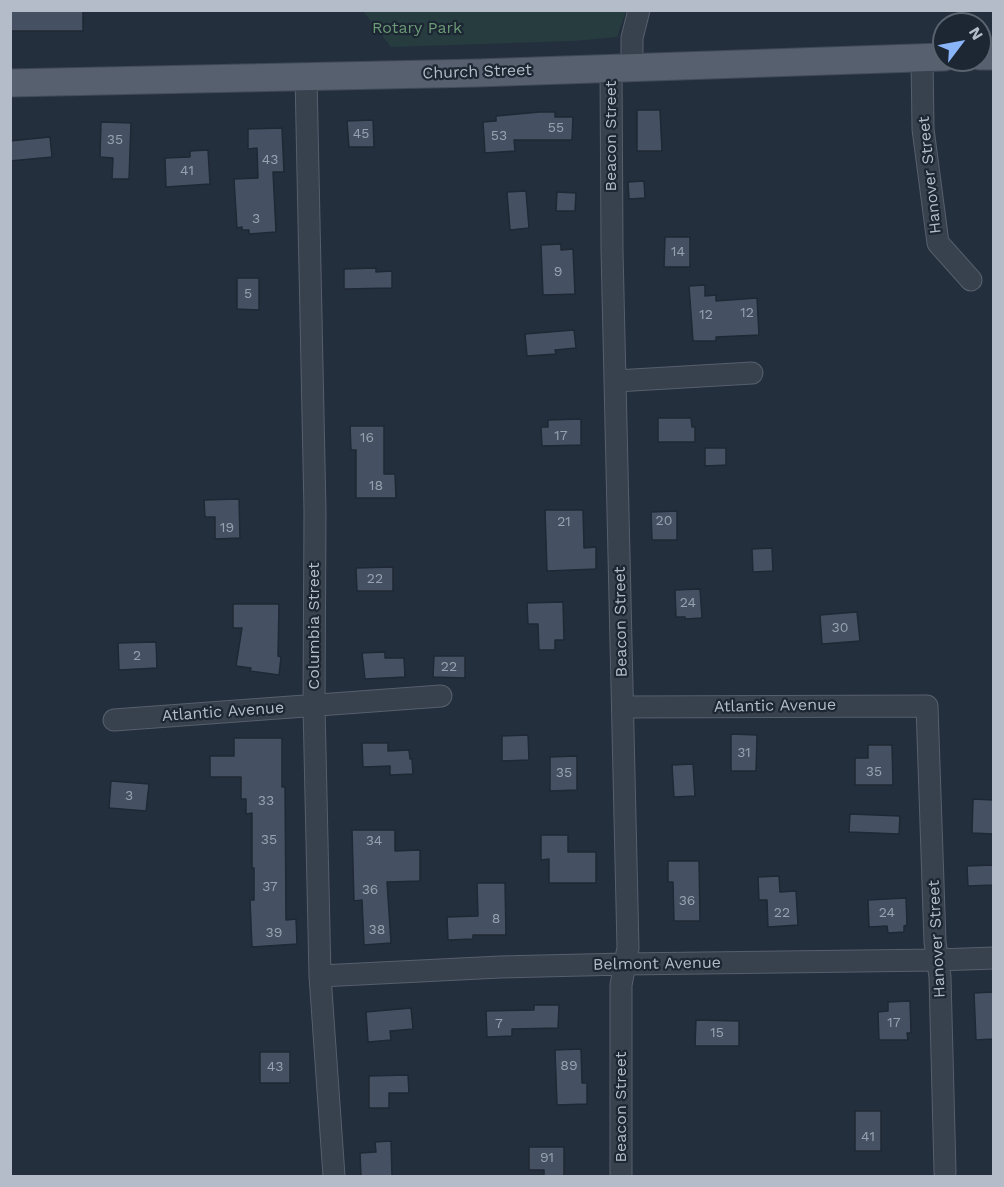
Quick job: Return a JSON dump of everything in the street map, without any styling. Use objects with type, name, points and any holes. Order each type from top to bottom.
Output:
[{"type":"main road","name":"Church Street","points":[[10,83],[477,73],[932,57]]},
{"type":"street","name":"Beacon Street","points":[[621,1176],[621,985],[628,948],[612,250],[621,67],[639,10]]},
{"type":"street","name":"Hanover Street","points":[[932,64],[923,129],[938,243],[971,280]]},
{"type":"street","name":"Columbia Street","points":[[306,76],[315,511],[314,706],[320,976],[334,1176]]},
{"type":"street","points":[[616,381],[752,373]]},
{"type":"street","name":"Atlantic Avenue","points":[[114,720],[441,696]]},
{"type":"street","name":"Hanover Street","points":[[927,706],[937,960],[940,977],[945,1172]]},
{"type":"street","name":"Atlantic Avenue","points":[[623,707],[927,706]]},
{"type":"street","name":"Belmont Avenue","points":[[320,976],[500,967],[993,958]]},
{"type":"green space","name":"Rotary Park","points":[[363,11],[626,11],[617,37],[573,41],[391,47]]},
{"type":"building","points":[[10,10],[83,10],[83,31],[10,31]]},
{"type":"building","points":[[637,110],[660,110],[662,151],[637,151]]},
{"type":"building","points":[[555,112],[555,117],[573,117],[572,140],[514,140],[515,151],[485,153],[483,122],[496,121],[496,116]]},
{"type":"building","points":[[373,120],[374,147],[349,147],[347,121]]},
{"type":"building","points":[[101,122],[131,123],[129,179],[112,179],[113,158],[100,157]]},
{"type":"building","points":[[282,128],[284,172],[273,172],[276,232],[249,234],[249,230],[242,230],[242,227],[237,228],[234,179],[258,178],[257,148],[248,149],[248,129]]},
{"type":"building","points":[[50,137],[52,157],[10,161],[10,141]]},
{"type":"building","points":[[208,150],[210,184],[166,187],[165,158],[190,157],[190,151]]},
{"type":"building","points":[[644,181],[645,198],[629,199],[628,182]]},
{"type":"building","points":[[526,191],[529,228],[510,230],[507,192]]},
{"type":"building","points":[[557,192],[576,193],[575,211],[556,211]]},
{"type":"building","points":[[665,237],[690,237],[690,267],[664,267]]},
{"type":"building","points":[[561,244],[561,250],[573,249],[575,294],[543,295],[541,245]]},
{"type":"building","points":[[376,268],[376,272],[392,271],[392,288],[344,289],[344,269]]},
{"type":"building","points":[[237,278],[259,278],[259,310],[237,309]]},
{"type":"building","points":[[705,285],[705,296],[716,295],[716,301],[757,298],[759,335],[716,337],[716,341],[693,341],[689,286]]},
{"type":"building","points":[[574,330],[576,348],[555,350],[556,354],[527,356],[525,334]]},
{"type":"building","points":[[658,418],[691,418],[692,427],[695,427],[695,442],[658,442]]},
{"type":"building","points":[[581,419],[581,445],[542,446],[541,427],[548,427],[548,420]]},
{"type":"building","points":[[350,426],[384,426],[384,474],[395,474],[396,498],[356,498],[356,450],[351,450]]},
{"type":"building","points":[[705,448],[726,448],[726,465],[705,466]]},
{"type":"building","points":[[239,499],[240,538],[215,539],[215,517],[205,517],[204,500]]},
{"type":"building","points":[[545,510],[583,510],[584,548],[596,547],[596,569],[547,571]]},
{"type":"building","points":[[677,511],[677,540],[652,540],[651,512]]},
{"type":"building","points":[[772,548],[773,571],[753,572],[752,549]]},
{"type":"building","points":[[393,567],[393,591],[357,591],[356,568]]},
{"type":"building","points":[[700,589],[702,618],[676,617],[675,590]]},
{"type":"building","points":[[563,602],[564,640],[555,640],[555,650],[539,650],[538,624],[528,624],[527,603]]},
{"type":"building","points":[[233,604],[279,604],[278,656],[281,657],[279,675],[250,671],[251,668],[236,666],[242,628],[233,628]]},
{"type":"building","points":[[857,612],[860,641],[822,644],[820,615]]},
{"type":"building","points":[[156,642],[157,668],[119,670],[118,643]]},
{"type":"building","points":[[385,652],[385,658],[404,658],[405,677],[365,679],[362,653]]},
{"type":"building","points":[[434,656],[465,656],[465,678],[433,677]]},
{"type":"building","points":[[731,734],[757,735],[756,771],[731,771]]},
{"type":"building","points":[[528,735],[529,760],[502,761],[502,736]]},
{"type":"building","points":[[234,738],[282,738],[282,787],[285,787],[286,920],[296,919],[297,944],[252,947],[250,900],[254,900],[254,868],[252,868],[252,813],[246,814],[246,799],[241,799],[241,777],[210,777],[210,756],[234,756]]},
{"type":"building","points":[[362,743],[388,743],[388,751],[409,750],[413,774],[390,775],[390,766],[363,767]]},
{"type":"building","points":[[868,745],[892,745],[893,785],[855,785],[855,758],[868,758]]},
{"type":"building","points":[[577,756],[577,790],[550,791],[550,757]]},
{"type":"building","points":[[693,764],[695,796],[674,797],[672,765]]},
{"type":"building","points":[[111,781],[149,784],[146,811],[109,808]]},
{"type":"building","points":[[973,799],[993,800],[993,834],[972,833]]},
{"type":"building","points":[[850,814],[900,816],[899,834],[849,832]]},
{"type":"building","points":[[352,830],[395,830],[395,851],[420,850],[420,881],[387,882],[391,943],[364,945],[362,900],[354,901]]},
{"type":"building","points":[[541,835],[568,835],[568,852],[596,852],[596,883],[549,883],[549,859],[541,860]]},
{"type":"building","points":[[668,861],[699,861],[700,921],[674,921],[673,882],[668,882]]},
{"type":"building","points":[[993,865],[993,885],[968,886],[967,866]]},
{"type":"building","points":[[779,876],[780,892],[796,891],[798,925],[768,927],[767,900],[759,900],[758,877]]},
{"type":"building","points":[[477,883],[505,883],[506,935],[473,935],[473,939],[448,940],[447,917],[478,916]]},
{"type":"building","points":[[906,898],[907,925],[904,926],[904,932],[888,933],[887,926],[869,927],[868,900]]},
{"type":"building","points":[[993,992],[993,1039],[976,1040],[974,993]]},
{"type":"building","points":[[910,1001],[911,1033],[907,1033],[908,1040],[879,1040],[878,1012],[888,1011],[888,1002]]},
{"type":"building","points":[[534,1005],[559,1005],[558,1028],[512,1029],[512,1036],[487,1037],[486,1011],[534,1010]]},
{"type":"building","points":[[411,1008],[413,1029],[390,1031],[391,1040],[368,1042],[366,1012]]},
{"type":"building","points":[[696,1020],[739,1021],[739,1046],[695,1046]]},
{"type":"building","points":[[581,1049],[582,1083],[587,1083],[587,1104],[557,1105],[555,1050]]},
{"type":"building","points":[[260,1052],[290,1052],[290,1083],[260,1083]]},
{"type":"building","points":[[408,1075],[409,1093],[389,1093],[389,1108],[369,1108],[369,1076]]},
{"type":"building","points":[[855,1111],[881,1111],[881,1151],[855,1151]]},
{"type":"building","points":[[391,1141],[392,1176],[361,1176],[360,1153],[376,1152],[375,1142]]},
{"type":"building","points":[[529,1147],[564,1147],[564,1176],[544,1176],[544,1170],[529,1170]]}]
